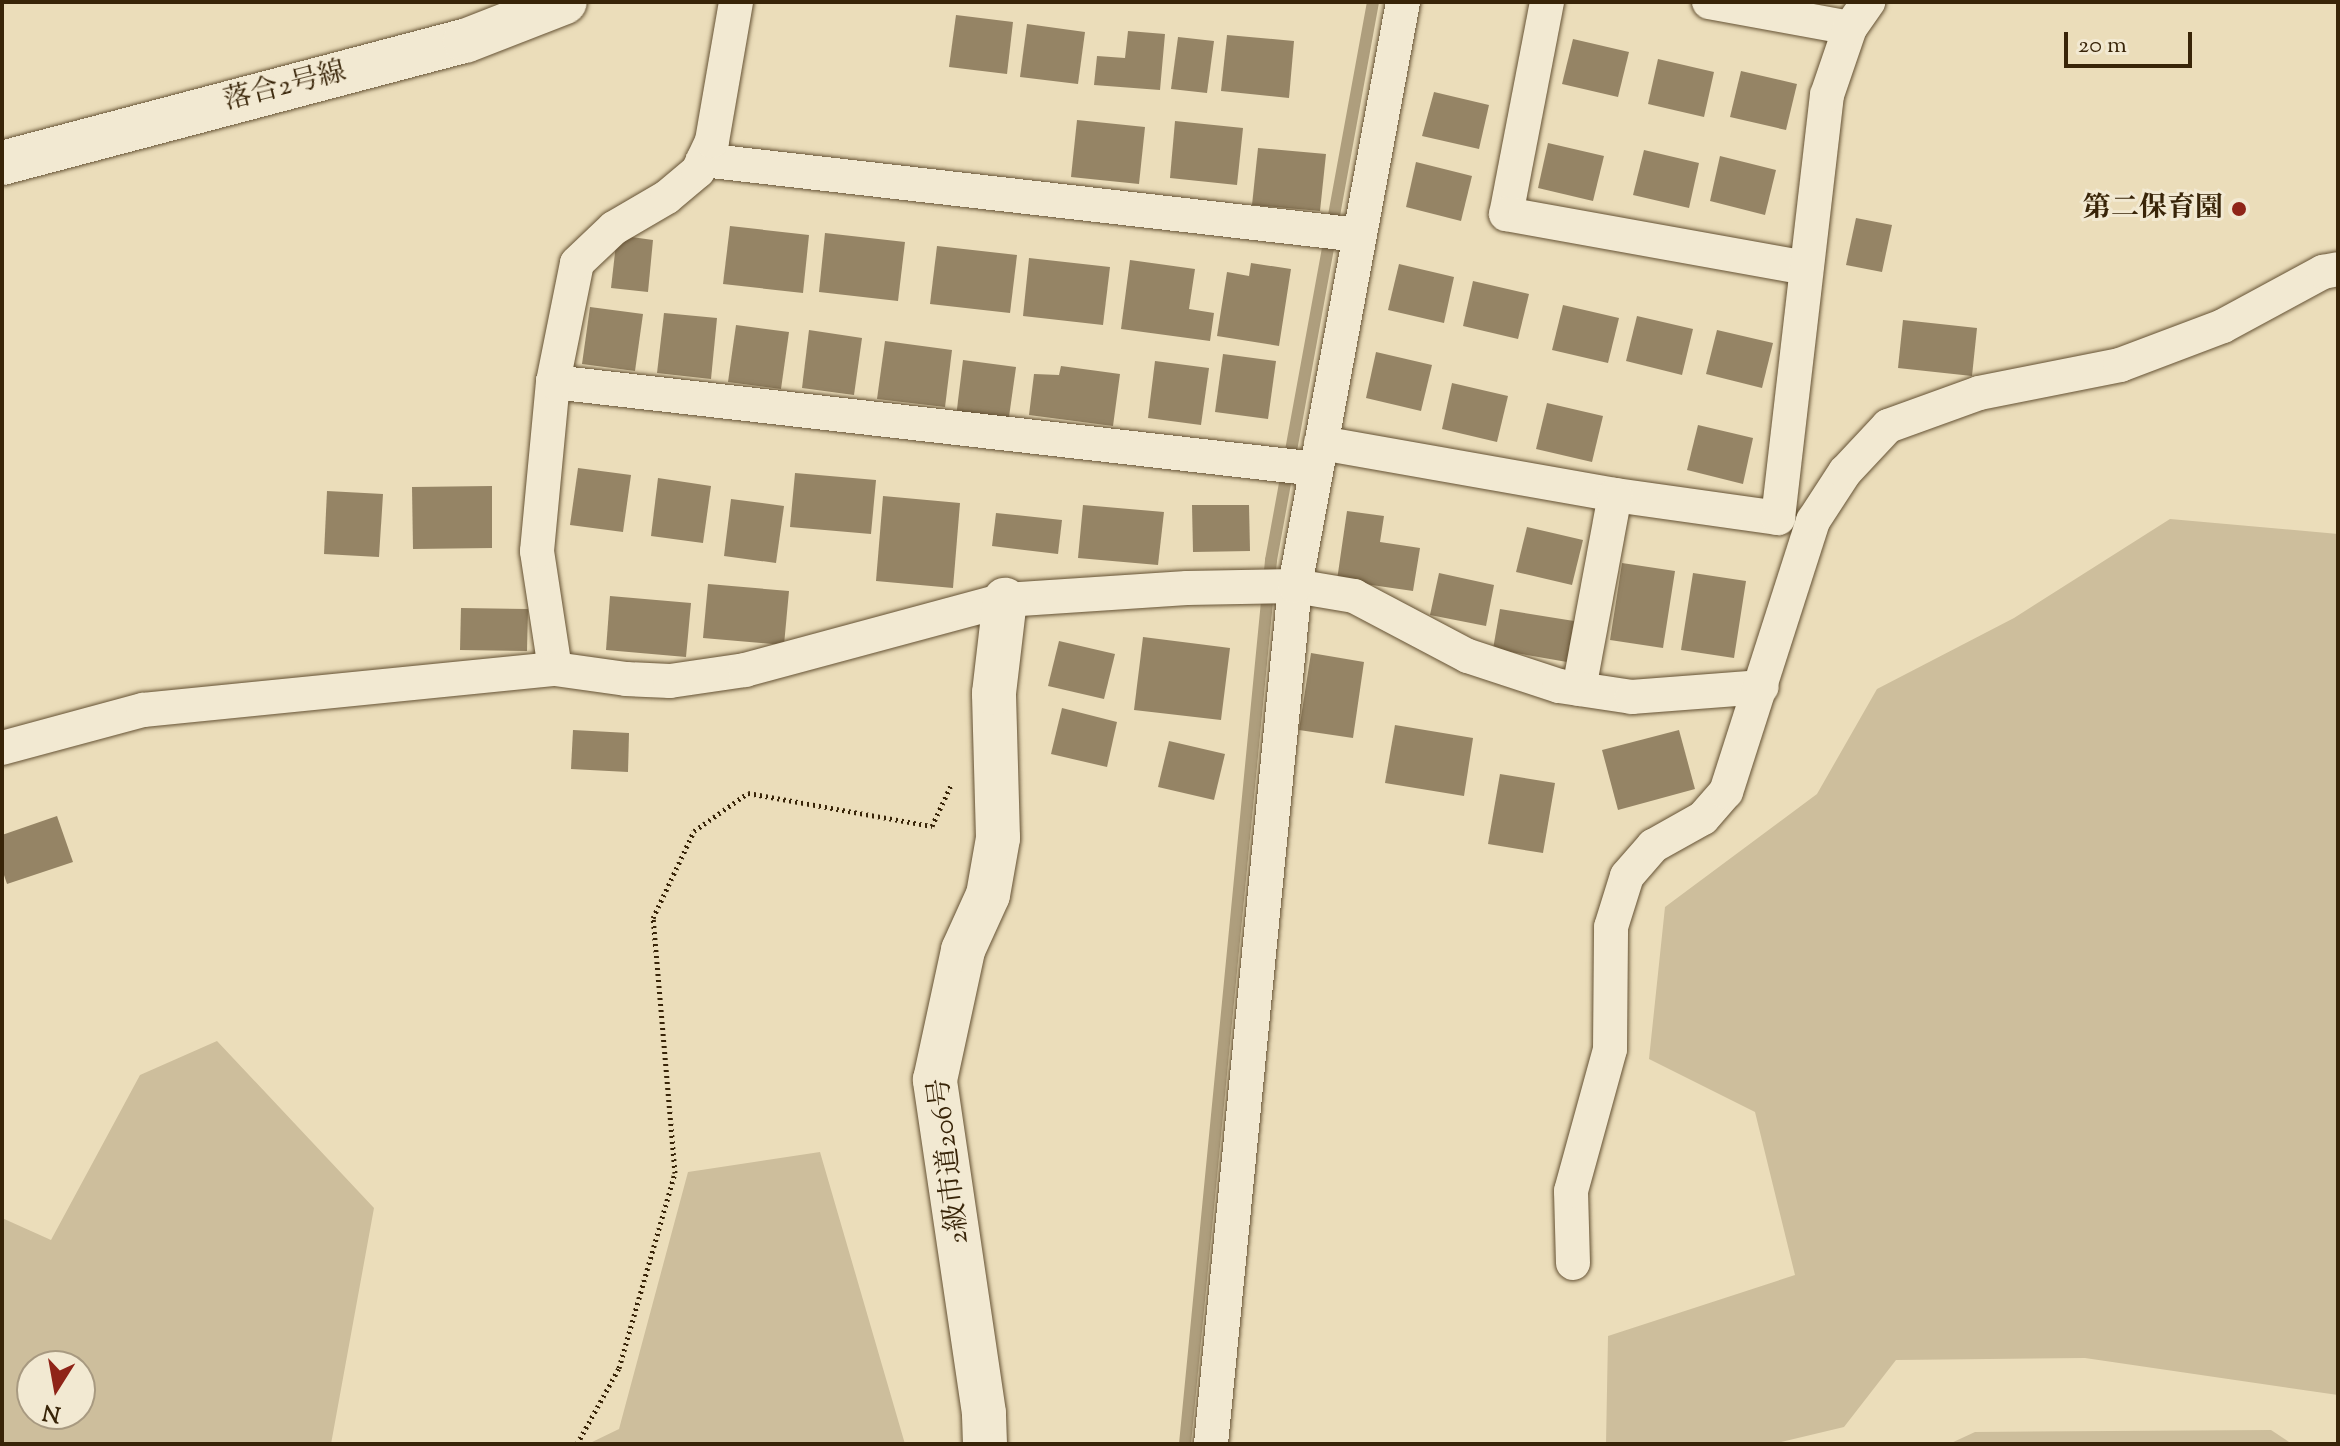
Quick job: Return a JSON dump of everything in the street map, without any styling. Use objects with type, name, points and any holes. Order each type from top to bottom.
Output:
[{"type":"street","name":"落合2号線","points":[[2,163],[465,41],[565,2]]},
{"type":"street","points":[[555,669],[537,551],[553,382],[577,263],[614,228],[667,197],[698,171],[712,141],[736,2]]},
{"type":"street","points":[[1211,1444],[1295,586],[1403,2]]},
{"type":"street","points":[[1547,2],[1506,214],[1806,268]]},
{"type":"street","points":[[1709,2],[1859,15],[1827,95],[1778,518]]},
{"type":"street","points":[[703,160],[1359,235]]},
{"type":"street","points":[[1573,1263],[1571,1191],[1610,1049],[1611,927],[1627,876],[1653,846],[1703,818],[1726,792],[1813,521],[1845,472],[1888,426],[1979,393],[2120,365],[2223,326],[2323,272],[2338,269]]},
{"type":"street","points":[[553,382],[1319,456],[1813,521]]},
{"type":"street","points":[[1579,689],[1615,495]]},
{"type":"street","points":[[2,748],[143,710],[555,669],[626,679],[670,681],[745,670],[1005,600],[1187,588],[1295,586],[1354,596],[1468,656],[1579,689],[1632,697],[1762,687]]},
{"type":"street","name":"2級市道206号","points":[[985,1444],[984,1413],[935,1080],[963,950],[988,895],[998,838],[994,693],[1005,600]]},
{"type":"path","points":[[577,1444],[619,1368],[675,1173],[653,918],[694,831],[748,793],[932,826],[957,773]]},
{"type":"shaded area","points":[[2170,519],[2338,534],[2338,1395],[2085,1358],[1896,1360],[1844,1427],[1773,1444],[1606,1444],[1608,1336],[1795,1275],[1755,1112],[1649,1059],[1665,907],[1817,794],[1877,689],[2014,618]]},
{"type":"shaded area","points":[[217,1041],[374,1208],[331,1444],[2,1444],[2,1218],[51,1240],[140,1075]]},
{"type":"shaded area","points":[[820,1152],[905,1444],[588,1444],[619,1429],[688,1172]]},
{"type":"shaded area","points":[[2271,1430],[2292,1444],[1949,1444],[1975,1432]]},
{"type":"building","points":[[956,15],[1013,22],[1007,74],[949,67]]},
{"type":"building","points":[[1027,24],[1085,32],[1078,84],[1020,77]]},
{"type":"building","points":[[1128,31],[1165,34],[1160,90],[1094,85],[1097,56],[1125,58]]},
{"type":"building","points":[[1227,35],[1294,41],[1289,98],[1221,91]]},
{"type":"building","points":[[1178,37],[1214,41],[1207,93],[1171,89]]},
{"type":"building","points":[[1573,39],[1629,52],[1618,97],[1562,84]]},
{"type":"building","points":[[1658,59],[1714,72],[1704,117],[1648,104]]},
{"type":"building","points":[[1741,71],[1797,84],[1786,130],[1730,117]]},
{"type":"building","points":[[1434,92],[1489,105],[1479,149],[1422,136]]},
{"type":"building","points":[[1077,120],[1145,127],[1139,184],[1071,177]]},
{"type":"building","points":[[1175,121],[1243,128],[1237,185],[1170,178]]},
{"type":"building","points":[[1548,143],[1604,156],[1593,201],[1538,188]]},
{"type":"building","points":[[1258,148],[1326,154],[1320,211],[1252,205]]},
{"type":"building","points":[[1644,150],[1699,163],[1689,208],[1633,195]]},
{"type":"building","points":[[1720,156],[1776,170],[1765,215],[1710,201]]},
{"type":"building","points":[[1416,162],[1472,176],[1461,221],[1406,207]]},
{"type":"building","points":[[1856,218],[1892,225],[1882,272],[1846,265]]},
{"type":"building","points":[[730,226],[809,235],[803,293],[723,284]]},
{"type":"building","points":[[825,233],[905,242],[898,301],[819,292]]},
{"type":"building","points":[[617,235],[653,240],[648,292],[611,288]]},
{"type":"building","points":[[937,246],[1017,255],[1010,313],[930,304]]},
{"type":"building","points":[[1029,258],[1110,267],[1103,325],[1023,316]]},
{"type":"building","points":[[1130,260],[1195,269],[1189,309],[1214,313],[1210,341],[1121,329]]},
{"type":"building","points":[[1251,263],[1291,269],[1279,346],[1217,336],[1227,272],[1249,276]]},
{"type":"building","points":[[1399,264],[1454,277],[1444,323],[1388,310]]},
{"type":"building","points":[[1473,281],[1529,294],[1518,339],[1463,326]]},
{"type":"building","points":[[1563,305],[1619,318],[1608,363],[1552,350]]},
{"type":"building","points":[[590,307],[643,314],[635,371],[582,364]]},
{"type":"building","points":[[664,313],[717,318],[711,379],[657,373]]},
{"type":"building","points":[[1637,316],[1693,329],[1682,375],[1626,361]]},
{"type":"building","points":[[1903,320],[1977,328],[1972,376],[1898,368]]},
{"type":"building","points":[[736,325],[789,332],[781,389],[728,382]]},
{"type":"building","points":[[809,330],[862,338],[854,395],[802,388]]},
{"type":"building","points":[[1717,330],[1773,343],[1762,388],[1706,374]]},
{"type":"building","points":[[885,341],[952,350],[945,407],[877,399]]},
{"type":"building","points":[[1376,352],[1432,365],[1421,411],[1366,398]]},
{"type":"building","points":[[1223,354],[1276,361],[1268,419],[1215,412]]},
{"type":"building","points":[[963,360],[1016,367],[1008,424],[956,417]]},
{"type":"building","points":[[1155,361],[1209,368],[1201,425],[1148,418]]},
{"type":"building","points":[[1061,366],[1120,374],[1113,426],[1029,415],[1034,374],[1059,375]]},
{"type":"building","points":[[1452,383],[1508,396],[1497,442],[1442,429]]},
{"type":"building","points":[[1547,403],[1603,416],[1592,462],[1536,449]]},
{"type":"building","points":[[1698,425],[1753,438],[1743,484],[1687,470]]},
{"type":"building","points":[[578,468],[631,475],[623,532],[570,525]]},
{"type":"building","points":[[795,473],[876,480],[871,534],[790,527]]},
{"type":"building","points":[[658,478],[711,486],[703,543],[651,536]]},
{"type":"building","points":[[492,486],[492,548],[413,549],[412,487]]},
{"type":"building","points":[[327,491],[383,494],[379,557],[324,554]]},
{"type":"building","points":[[883,496],[960,503],[953,588],[876,581]]},
{"type":"building","points":[[731,499],[784,506],[776,563],[724,556]]},
{"type":"building","points":[[1083,505],[1164,512],[1158,565],[1078,558]]},
{"type":"building","points":[[1192,505],[1249,505],[1250,551],[1193,552]]},
{"type":"building","points":[[1347,511],[1384,516],[1380,542],[1420,548],[1413,591],[1337,580]]},
{"type":"building","points":[[996,513],[1062,520],[1058,554],[992,546]]},
{"type":"building","points":[[1527,527],[1583,540],[1572,585],[1516,572]]},
{"type":"building","points":[[1622,563],[1675,571],[1663,648],[1610,640]]},
{"type":"building","points":[[1439,573],[1494,585],[1486,626],[1430,615]]},
{"type":"building","points":[[1693,573],[1746,581],[1734,658],[1681,650]]},
{"type":"building","points":[[708,584],[789,591],[784,645],[703,638]]},
{"type":"building","points":[[610,596],[691,603],[686,657],[606,650]]},
{"type":"building","points":[[461,608],[528,609],[527,651],[460,650]]},
{"type":"building","points":[[1500,609],[1574,621],[1567,662],[1493,649]]},
{"type":"building","points":[[1143,637],[1230,648],[1221,720],[1134,710]]},
{"type":"building","points":[[1059,641],[1115,654],[1104,699],[1048,686]]},
{"type":"building","points":[[1311,653],[1364,662],[1353,738],[1299,730]]},
{"type":"building","points":[[1062,708],[1117,722],[1107,767],[1051,754]]},
{"type":"building","points":[[1395,725],[1473,738],[1464,796],[1385,783]]},
{"type":"building","points":[[573,730],[629,733],[628,772],[571,769]]},
{"type":"building","points":[[1679,730],[1695,789],[1618,810],[1602,750]]},
{"type":"building","points":[[1169,741],[1225,754],[1214,800],[1158,787]]},
{"type":"building","points":[[1500,774],[1555,783],[1543,853],[1488,844]]},
{"type":"building","points":[[57,816],[73,862],[7,884],[2,869],[2,835]]},
{"type":"waterway","points":[[1185,1444],[1271,560],[1373,2]]},
{"type":"place","name":"第二保育園","points":[[2239,209]]}]
